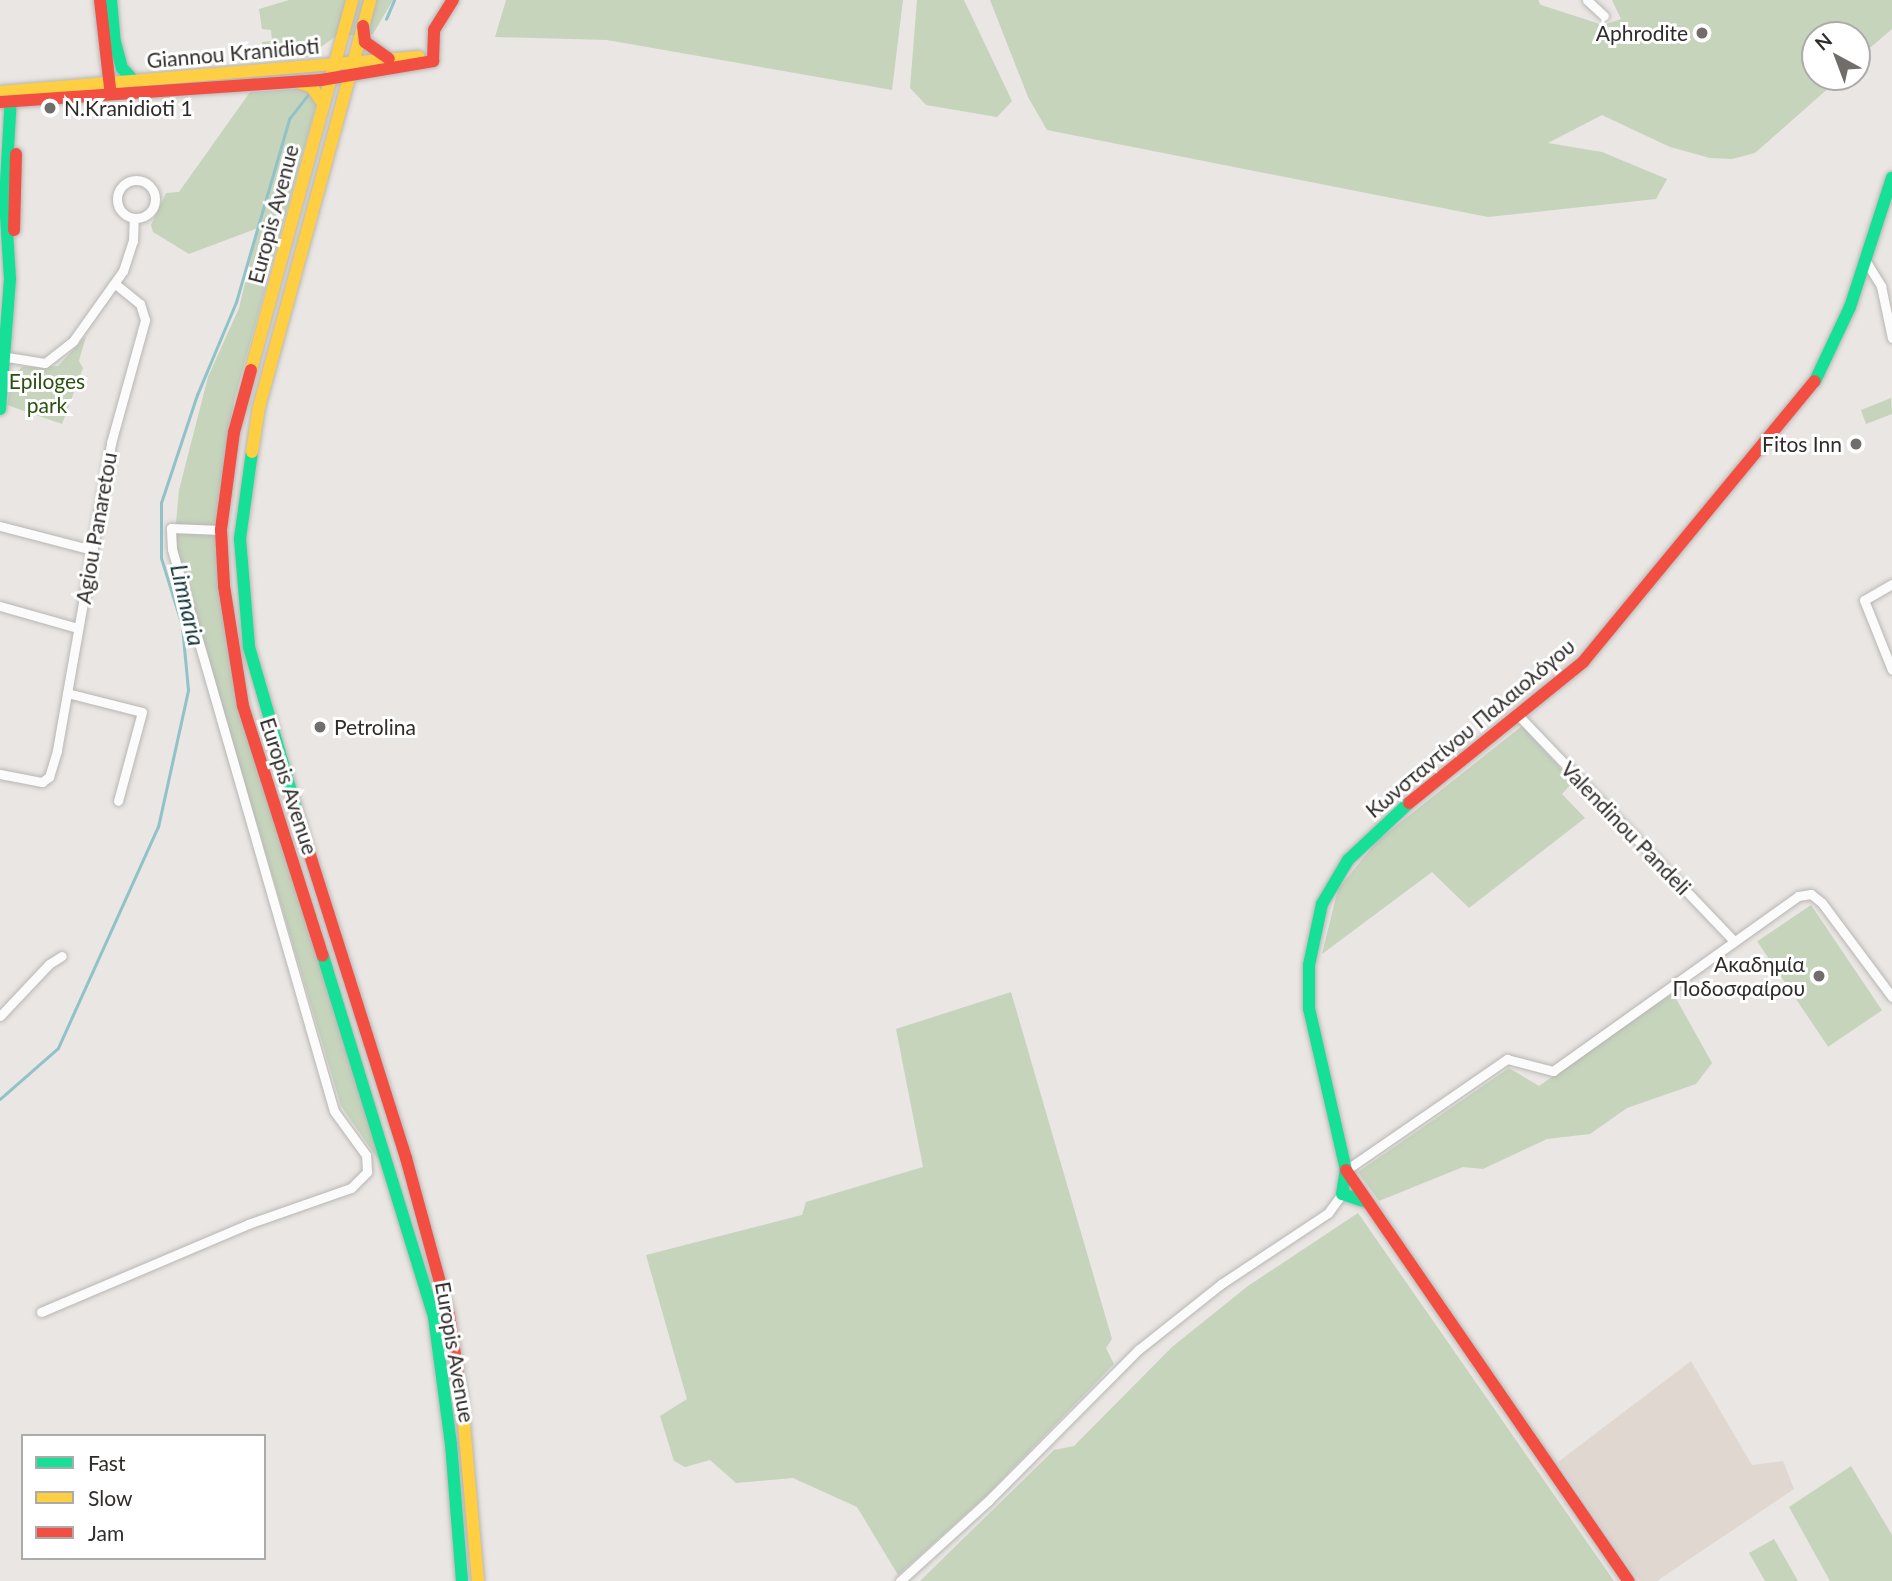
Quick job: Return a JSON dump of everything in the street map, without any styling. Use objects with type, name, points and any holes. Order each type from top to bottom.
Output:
[{"type":"main road","points":[[100,0],[113,89]]},
{"type":"main road","points":[[111,0],[115,41],[113,89]]},
{"type":"main road","name":"Europis Avenue","points":[[352,0],[234,432],[221,530],[231,644],[243,706],[434,1317],[451,1444],[462,1581]]},
{"type":"main road","name":"Europis Avenue","points":[[370,0],[259,407],[240,539],[244,599],[249,647],[269,726],[410,1171],[450,1315],[469,1446],[478,1581]]},
{"type":"main road","points":[[433,61],[434,30],[453,0]]},
{"type":"main road","points":[[363,24],[365,42],[389,59]]},
{"type":"main road","points":[[115,41],[122,68],[134,81]]},
{"type":"main road","name":"Giannou Kranidioti","points":[[113,89],[134,81],[415,56],[433,61]]},
{"type":"main road","name":"Giannou Kranidioti","points":[[10,97],[113,89],[297,82],[433,61]]},
{"type":"main road","points":[[297,82],[311,86],[323,103]]},
{"type":"main road","points":[[10,97],[5,200],[10,247]]},
{"type":"main road","points":[[0,409],[7,358],[10,97]]},
{"type":"main road","points":[[0,111],[10,130]]},
{"type":"main road","name":"Κωνσταντίνου Παλαιολόγου","points":[[1346,1170],[1309,1009],[1309,965],[1322,904],[1365,841],[1519,716],[1603,640],[1807,396],[1833,349],[1892,177]]},
{"type":"main road","points":[[1346,1170],[1342,1194],[1367,1202]]},
{"type":"main road","points":[[1346,1170],[1629,1581]]},
{"type":"street","points":[[1587,0],[1604,16]]},
{"type":"street","points":[[138,181],[150,187],[155,201],[148,214],[134,218],[122,212],[117,197],[124,185],[138,181]]},
{"type":"street","points":[[7,358],[45,363],[73,341],[115,284],[133,242],[134,218]]},
{"type":"street","points":[[1865,260],[1881,286],[1892,338]]},
{"type":"street","name":"Agiou Panaretou","points":[[0,774],[42,782],[49,776],[57,750],[111,443],[145,320],[140,304],[115,284]]},
{"type":"street","points":[[0,526],[93,550]]},
{"type":"street","points":[[41,1312],[248,1224],[351,1188],[367,1172],[366,1156],[334,1111],[172,549],[172,528],[221,530]]},
{"type":"street","points":[[1892,584],[1864,600],[1892,670]]},
{"type":"street","points":[[0,606],[78,628]]},
{"type":"street","points":[[67,693],[142,712],[118,801]]},
{"type":"street","name":"Valendinou Pandeli","points":[[1519,716],[1734,941]]},
{"type":"street","points":[[1346,1170],[1507,1059],[1553,1071],[1798,896],[1811,894],[1892,997]]},
{"type":"street","points":[[0,1016],[49,964],[62,956]]},
{"type":"street","points":[[900,1581],[988,1502],[1138,1350],[1221,1284],[1328,1213],[1342,1194]]},
{"type":"shaded area","points":[[1691,1361],[1752,1465],[1783,1461],[1794,1489],[1657,1581],[1639,1581],[1558,1462]]},
{"type":"green space","points":[[289,0],[393,0],[373,34],[336,36],[307,57],[264,61],[262,42],[272,41],[271,30],[262,29],[259,9]]},
{"type":"green space","points":[[506,0],[903,0],[892,90],[607,40],[495,37]]},
{"type":"green space","points":[[917,0],[964,0],[1012,101],[997,117],[926,105],[910,88]]},
{"type":"green space","points":[[990,0],[1538,0],[1541,5],[1603,25],[1621,19],[1612,0],[1892,0],[1892,29],[1871,47],[1871,21],[1801,21],[1801,91],[1825,91],[1755,153],[1732,159],[1710,158],[1670,147],[1602,115],[1548,143],[1602,152],[1667,179],[1656,199],[1488,217],[1047,130],[1028,97]]},
{"type":"green space","points":[[308,88],[317,102],[234,401],[218,502],[233,674],[380,1162],[341,1106],[174,546],[179,490],[208,377],[239,308],[258,228],[189,254],[153,232],[151,225],[166,193],[179,192],[250,92]]},
{"type":"green space","name":"Epiloges park","points":[[86,336],[79,361],[83,368],[62,424],[7,405],[12,377],[22,367],[58,366]]},
{"type":"green space","points":[[1891,398],[1892,414],[1866,424],[1861,410]]},
{"type":"green space","points":[[1522,726],[1573,782],[1562,794],[1585,818],[1469,908],[1432,872],[1322,954],[1338,889],[1378,840]]},
{"type":"green space","name":"Ακαδημία Ποδοσφαίρου","points":[[1811,905],[1882,1010],[1828,1047],[1757,941]]},
{"type":"green space","points":[[1011,992],[1112,1339],[1106,1348],[1114,1364],[985,1497],[898,1575],[857,1507],[793,1478],[736,1483],[710,1460],[685,1467],[674,1461],[660,1416],[687,1399],[646,1255],[802,1215],[806,1202],[923,1167],[896,1029]]},
{"type":"green space","points":[[1673,993],[1712,1063],[1696,1084],[1627,1108],[1590,1134],[1547,1139],[1483,1169],[1463,1167],[1379,1201],[1358,1172],[1509,1068],[1539,1086]]},
{"type":"green space","points":[[1358,1213],[1614,1581],[920,1581],[1054,1450],[1074,1446],[1172,1347],[1248,1286]]},
{"type":"green space","points":[[1851,1466],[1892,1535],[1892,1581],[1830,1581],[1789,1507]]},
{"type":"green space","points":[[1774,1539],[1798,1581],[1765,1581],[1749,1553]]},
{"type":"waterway","name":"Limnaria","points":[[386,19],[394,0]]},
{"type":"waterway","name":"Limnaria","points":[[0,1099],[58,1048],[158,827],[188,690],[182,626],[161,558],[161,503],[197,395],[236,302],[289,119],[308,95]]},
{"type":"traffic: fast","points":[[111,0],[115,45]]},
{"type":"traffic: fast","points":[[115,42],[122,68],[134,81]]},
{"type":"traffic: fast","points":[[0,409],[10,279],[5,200],[11,96]]},
{"type":"traffic: fast","points":[[1815,381],[1850,307],[1892,178]]},
{"type":"traffic: fast","points":[[252,452],[240,539],[249,647],[302,830]]},
{"type":"traffic: fast","points":[[1367,1202],[1342,1194],[1346,1170],[1309,1009],[1309,965],[1322,904],[1348,860],[1409,803]]},
{"type":"traffic: fast","points":[[323,956],[434,1317],[451,1444],[462,1581]]},
{"type":"traffic: slow","points":[[251,370],[352,0]]},
{"type":"traffic: slow","points":[[252,452],[259,407],[370,0]]},
{"type":"traffic: slow","points":[[0,92],[419,57]]},
{"type":"traffic: slow","points":[[297,82],[311,86],[323,103]]},
{"type":"traffic: slow","points":[[462,1401],[478,1581]]},
{"type":"traffic: jam","points":[[100,0],[110,88]]},
{"type":"traffic: jam","points":[[433,61],[434,30],[453,0]]},
{"type":"traffic: jam","points":[[363,26],[365,42],[389,59]]},
{"type":"traffic: jam","points":[[0,102],[321,80],[433,61]]},
{"type":"traffic: jam","points":[[14,230],[16,154]]},
{"type":"traffic: jam","points":[[251,370],[234,432],[221,530],[224,586],[243,706],[323,956]]},
{"type":"traffic: jam","points":[[1409,803],[1583,662],[1815,381]]},
{"type":"traffic: jam","points":[[302,830],[406,1158],[449,1315],[462,1401]]},
{"type":"traffic: jam","points":[[1346,1170],[1629,1581]]},
{"type":"place","name":"Aphrodite","points":[[1702,33]]},
{"type":"place","name":"N.Kranidioti 1","points":[[50,108]]},
{"type":"place","name":"Fitos Inn","points":[[1856,444]]},
{"type":"place","name":"Petrolina","points":[[320,727]]},
{"type":"place","name":"Ακαδημία Ποδοσφαίρου","points":[[1819,976]]}]
